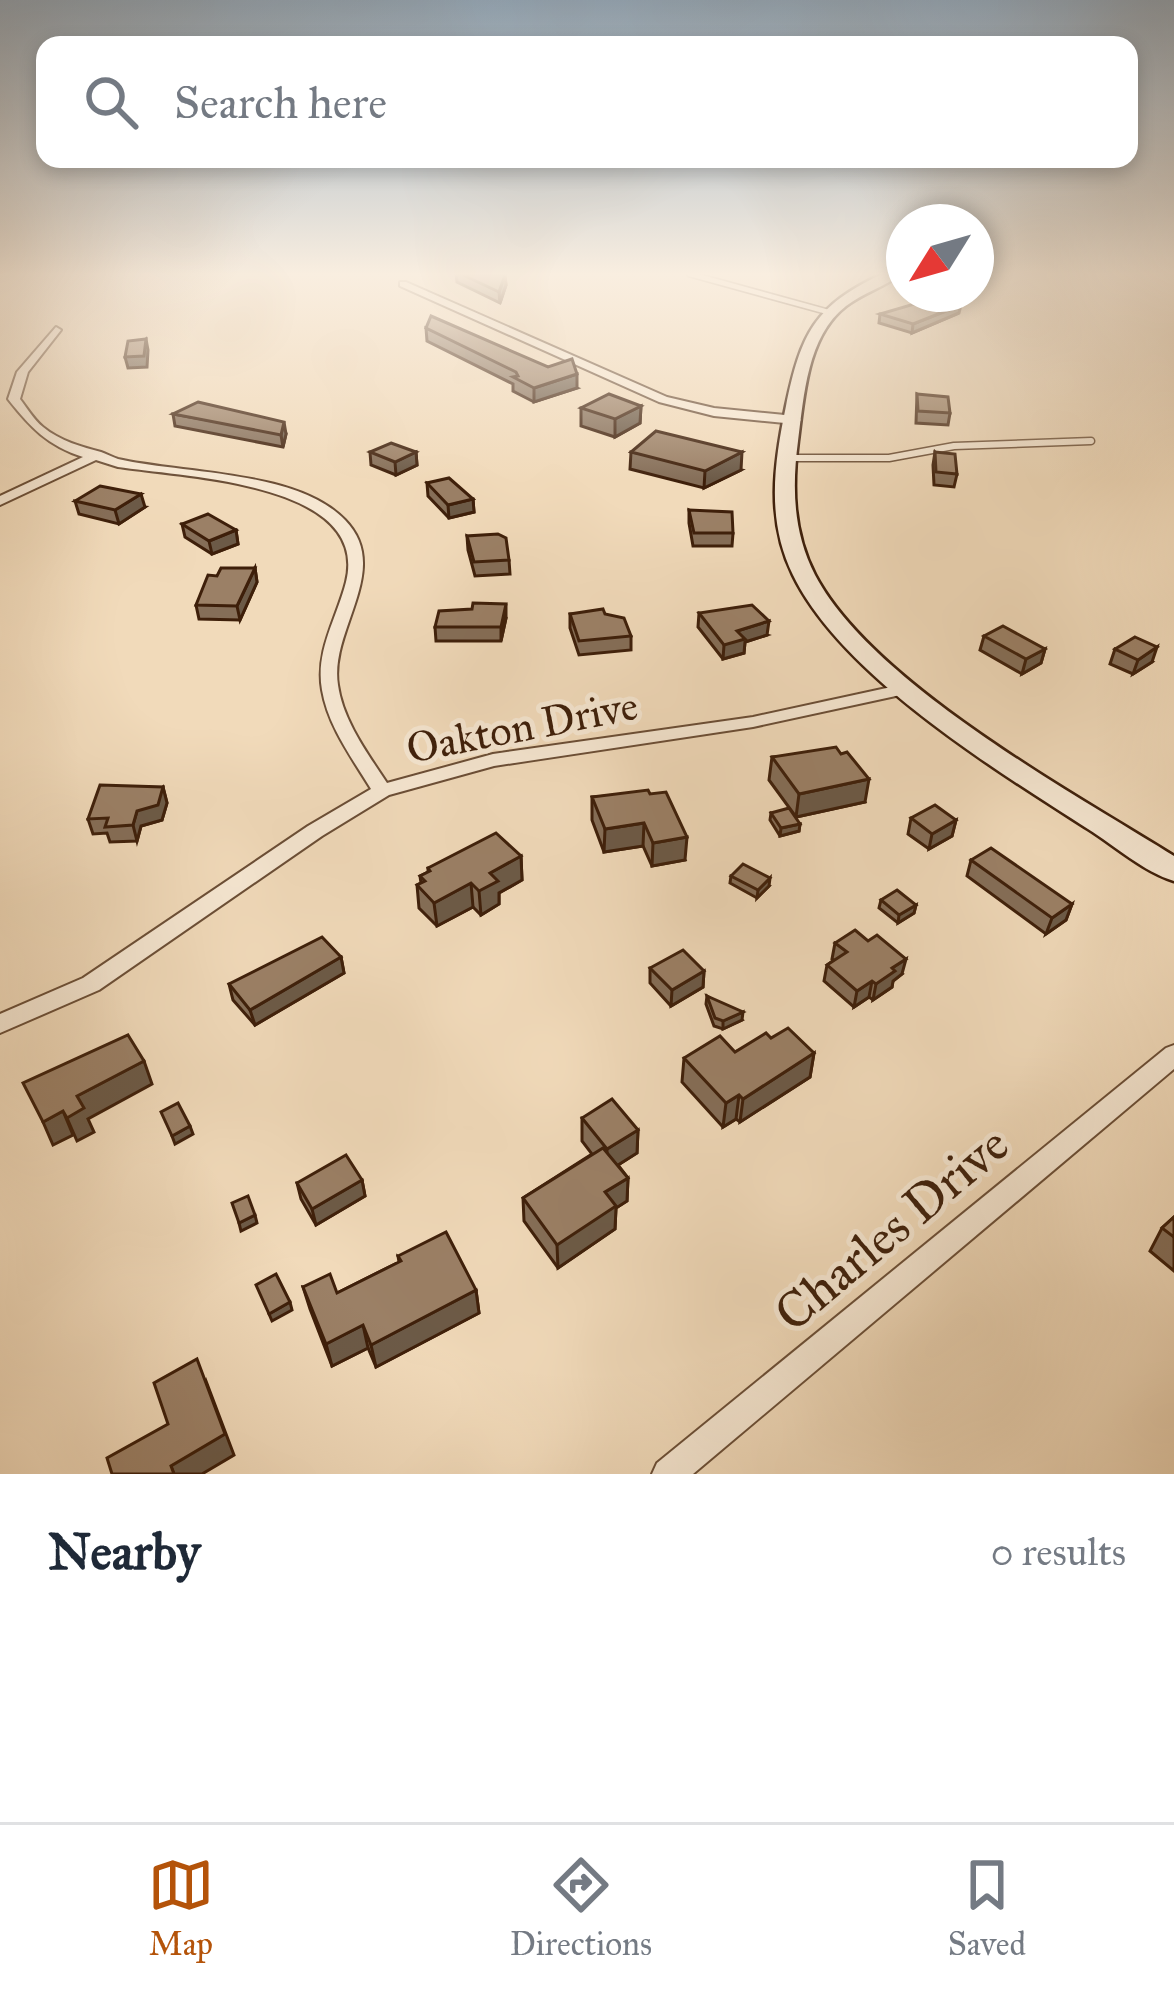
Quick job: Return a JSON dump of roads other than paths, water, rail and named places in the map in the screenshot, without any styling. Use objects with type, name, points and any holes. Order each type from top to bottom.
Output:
[{"type":"street","points":[[46,343],[23,372],[14,399],[31,426],[43,434],[97,455],[305,499],[339,521],[353,538],[359,556],[332,644],[328,684],[354,746],[382,791]]},
{"type":"street","points":[[535,343],[663,400],[714,412],[795,420]]},
{"type":"street","points":[[810,343],[790,458],[786,526],[803,574],[856,644],[905,689],[1174,870]]},
{"type":"street","points":[[0,501],[97,455]]},
{"type":"street","name":"Oakton Drive","points":[[0,1024],[92,984],[315,831],[382,791],[493,760],[752,722],[905,689]]},
{"type":"street","name":"Charles Drive","points":[[668,1474],[1174,1055]]},
{"type":"lane","points":[[790,458],[889,458],[954,446],[1091,441]]}]
